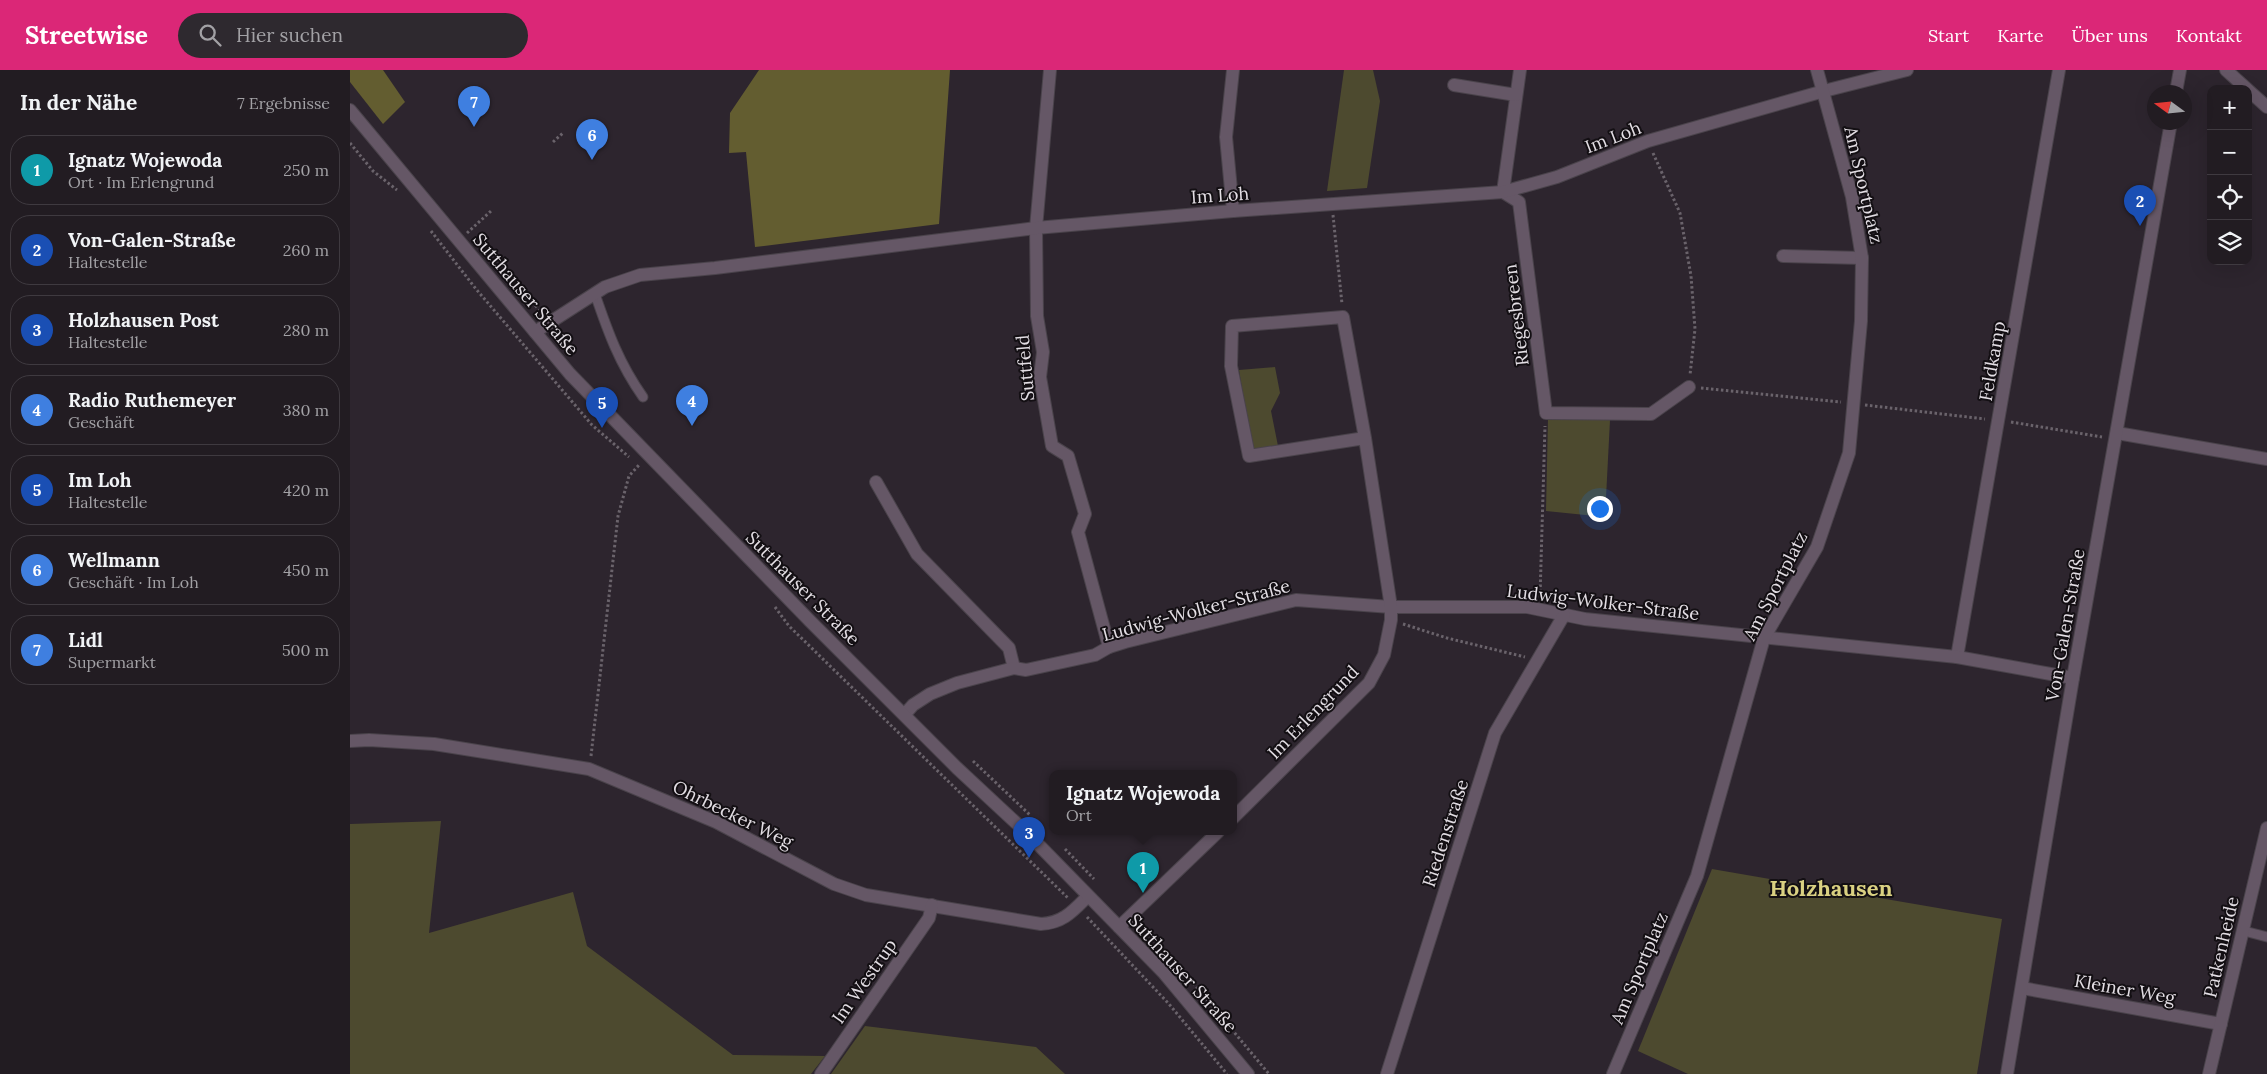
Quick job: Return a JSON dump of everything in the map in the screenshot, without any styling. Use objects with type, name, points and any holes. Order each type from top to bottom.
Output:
[{"type":"street","name":"Suttfeld","points":[[1050,70],[1036,228],[1037,316],[1043,352],[1040,377],[1052,446],[1068,456],[1085,514],[1078,532],[1109,647]]},
{"type":"street","points":[[1233,70],[1226,137],[1233,211]]},
{"type":"street","points":[[1503,192],[1520,70]]},
{"type":"street","name":"Am Sportplatz","points":[[1613,1074],[1697,876],[1764,638],[1817,547],[1849,452],[1855,404],[1861,321],[1862,258],[1852,197],[1817,70]]},
{"type":"street","name":"Im Loh","points":[[535,332],[605,287],[640,275],[725,267],[1036,228],[1233,211],[1332,206],[1503,192],[1557,178],[1648,141],[1824,91],[1907,70]]},
{"type":"street","name":"Feldkamp","points":[[1957,657],[2059,70]]},
{"type":"street","points":[[2177,85],[2180,70]]},
{"type":"street","points":[[2226,70],[2243,85]]},
{"type":"street","points":[[1454,85],[1516,95]]},
{"type":"street","points":[[2252,93],[2267,107]]},
{"type":"street","name":"Sutthauser Straße","points":[[350,110],[465,238],[535,332],[570,374],[957,768],[1028,834],[1119,927],[1162,972],[1248,1074]]},
{"type":"street","name":"Von-Galen-Straße","points":[[2007,1074],[2073,678],[2170,130]]},
{"type":"street","name":"Riegesbreen","points":[[1503,192],[1519,202],[1546,413]]},
{"type":"street","points":[[1783,256],[1862,258]]},
{"type":"street","points":[[1343,317],[1232,326],[1231,366],[1249,456],[1365,438]]},
{"type":"street","name":"Im Erlengrund","points":[[1237,814],[1369,684],[1384,655],[1391,613],[1365,438],[1343,317]]},
{"type":"street","points":[[1546,413],[1650,414],[1689,387]]},
{"type":"street","points":[[2117,433],[2267,459]]},
{"type":"street","points":[[876,482],[917,554],[1009,648],[1014,668]]},
{"type":"street","name":"Ludwig-Wolker-Straße","points":[[905,714],[930,694],[957,683],[1014,668],[1026,670],[1095,655],[1109,647],[1296,600],[1391,613],[1527,608],[1764,638],[1957,657],[2073,678]]},
{"type":"street","name":"Riedenstraße","points":[[1387,1074],[1496,732],[1536,659],[1564,614]]},
{"type":"street","name":"Ohrbecker Weg","points":[[350,741],[369,740],[434,744],[589,769],[716,822],[834,884],[866,895],[1041,924],[1053,923],[1066,918],[1088,896]]},
{"type":"street","name":"Patkenheide","points":[[2209,1074],[2267,828]]},
{"type":"street","points":[[1119,927],[1215,835]]},
{"type":"street","name":"Im Westrup","points":[[821,1074],[929,918],[932,905]]},
{"type":"street","name":"Kleiner Weg","points":[[2022,988],[2221,1024]]},
{"type":"lane","points":[[595,294],[612,344],[627,374],[643,397]]},
{"type":"lane","points":[[2244,931],[2267,937]]},
{"type":"path","points":[[553,142],[564,132]]},
{"type":"path","points":[[1648,141],[1680,214],[1691,276],[1695,329],[1689,387],[1855,404]]},
{"type":"path","points":[[1332,206],[1343,317]]},
{"type":"path","points":[[460,226],[465,238],[491,211]]},
{"type":"path","points":[[488,255],[531,299],[548,322]]},
{"type":"path","points":[[1540,610],[1546,413]]},
{"type":"path","points":[[589,769],[618,516],[629,476],[639,465]]},
{"type":"path","points":[[1391,613],[1447,638],[1536,659]]},
{"type":"path","points":[[1078,907],[1169,1004],[1227,1074]]},
{"type":"shaded area","points":[[350,70],[383,70],[405,102],[383,124],[350,82]]},
{"type":"shaded area","points":[[759,70],[950,70],[939,224],[755,247],[746,152],[729,153],[730,113]]},
{"type":"shaded area","points":[[1344,70],[1373,70],[1380,101],[1367,188],[1327,191]]},
{"type":"shaded area","points":[[1275,367],[1280,393],[1271,411],[1278,446],[1252,450],[1239,370]]},
{"type":"shaded area","points":[[1548,418],[1610,420],[1605,517],[1546,511]]},
{"type":"shaded area","points":[[441,821],[429,933],[573,892],[587,946],[733,1055],[825,1056],[811,1074],[350,1074],[350,824]]},
{"type":"shaded area","points":[[1712,869],[2002,919],[1977,1074],[1688,1074],[1638,1051]]},
{"type":"shaded area","points":[[865,1026],[1036,1047],[1065,1074],[831,1074]]},
{"type":"place","name":"Lidl","points":[[474,127]]},
{"type":"place","name":"Wellmann","points":[[592,160]]},
{"type":"place","name":"Von-Galen-Straße","points":[[2140,226]]},
{"type":"place","name":"Radio Ruthemeyer","points":[[692,426]]},
{"type":"place","name":"Im Loh","points":[[602,428]]},
{"type":"place","name":"Holzhausen Post","points":[[1029,858]]},
{"type":"place","name":"Ignatz Wojewoda","points":[[1143,893]]},
{"type":"district","name":"Holzhausen","points":[[1831,888]]}]
